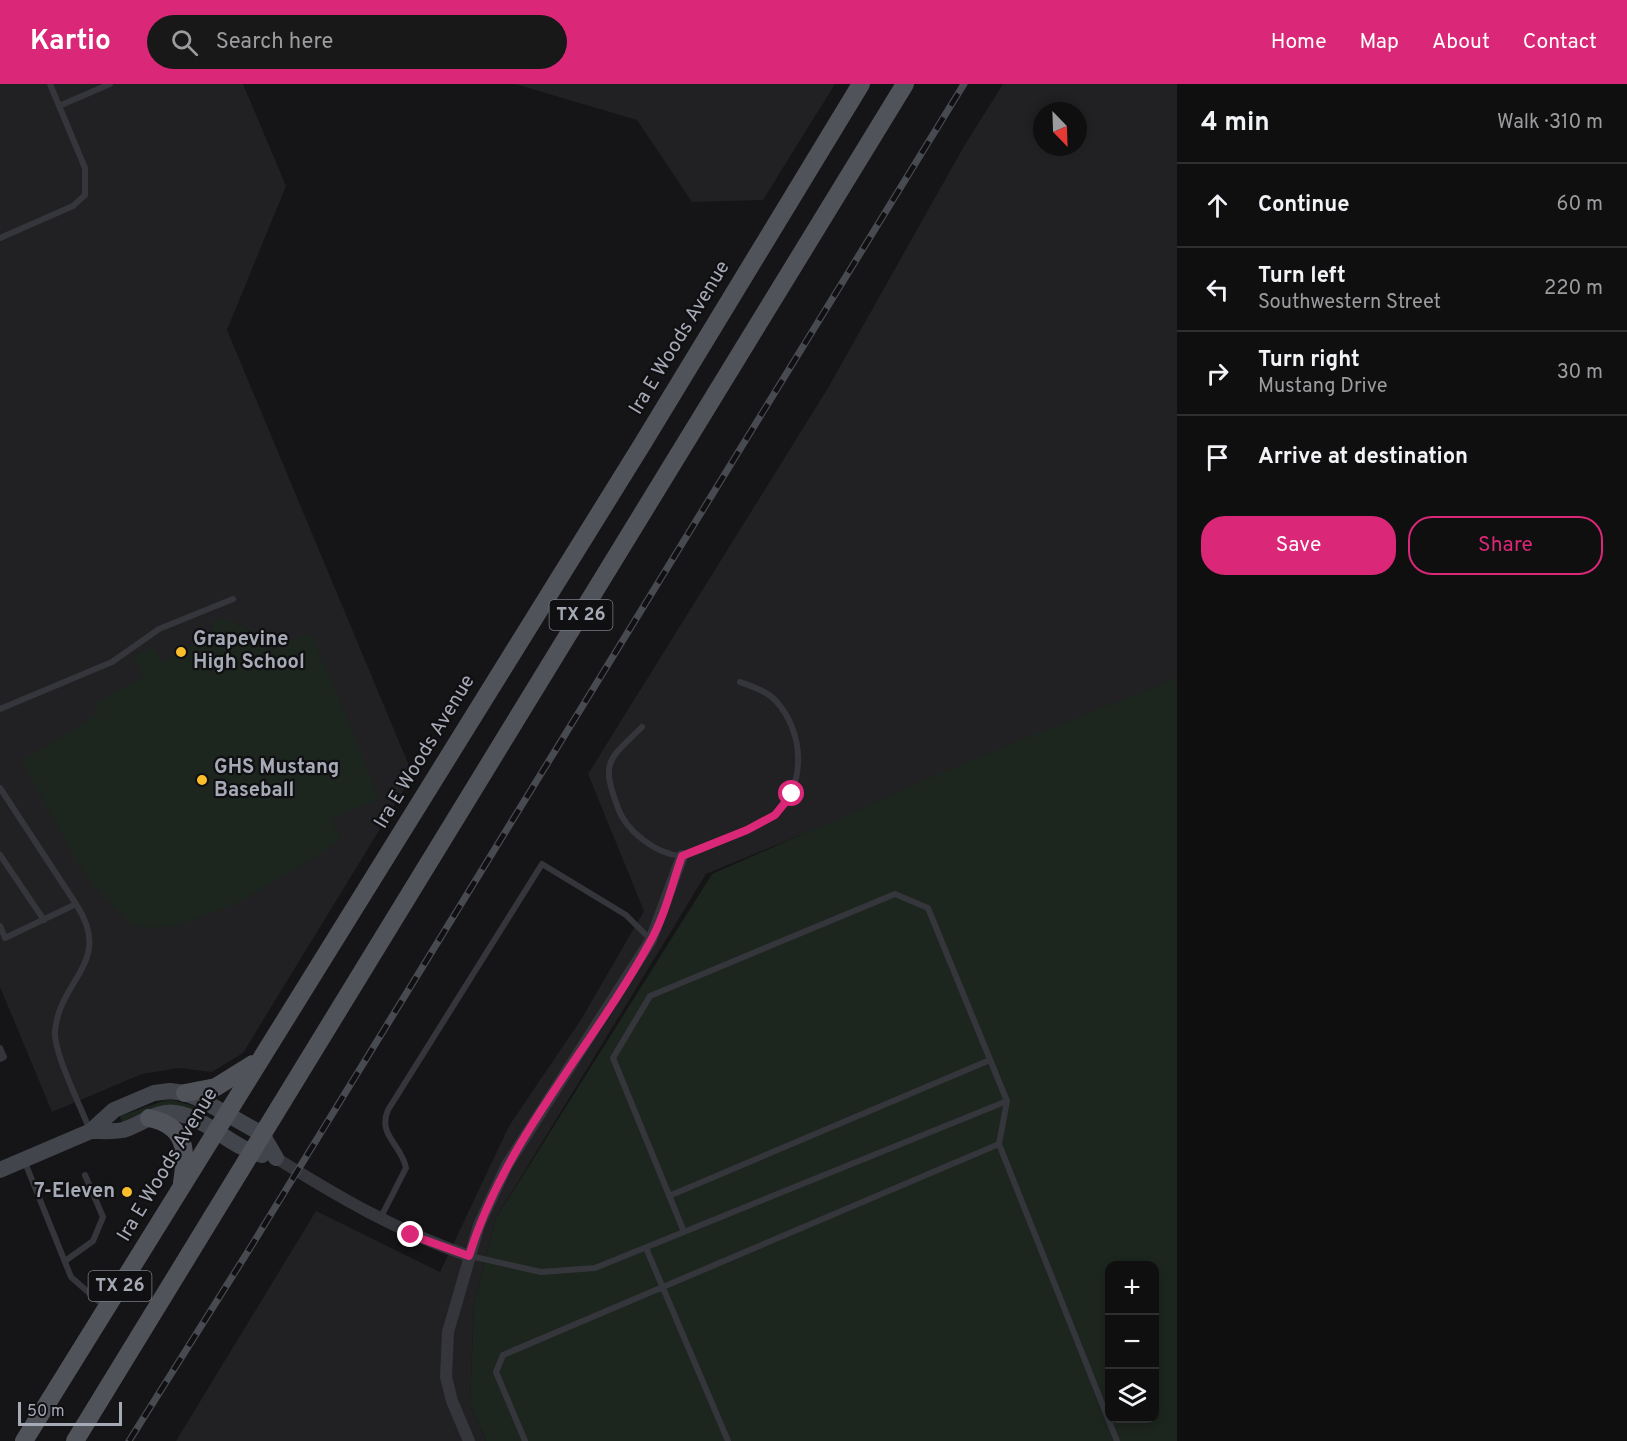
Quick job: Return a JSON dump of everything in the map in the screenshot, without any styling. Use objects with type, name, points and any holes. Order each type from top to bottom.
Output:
[{"type":"main road","name":"Ira E Woods Avenue","points":[[24,1441],[643,443],[861,84]]},
{"type":"main road","name":"TX 26","points":[[75,1441],[904,84]]},
{"type":"main road","points":[[0,1170],[91,1131],[114,1110],[137,1100],[154,1094],[185,1093],[216,1087],[262,1057]]},
{"type":"main road","points":[[185,1093],[262,1134],[276,1158]]},
{"type":"main road","points":[[91,1131],[122,1130],[149,1118],[175,1113],[215,1131],[251,1152],[276,1158]]},
{"type":"main road","points":[[149,1118],[170,1125],[182,1142],[185,1163],[181,1189]]},
{"type":"street","points":[[469,1441],[452,1401],[446,1377],[448,1332],[479,1225],[507,1166],[651,940],[682,856]]},
{"type":"street","points":[[276,1158],[380,1220],[411,1235],[469,1256]]},
{"type":"lane","points":[[0,238],[73,206],[85,195],[85,168],[50,84]]},
{"type":"lane","points":[[87,84],[91,92]]},
{"type":"lane","points":[[59,106],[110,84]]},
{"type":"lane","points":[[0,710],[112,662],[159,629],[233,599]]},
{"type":"lane","points":[[642,727],[609,760],[607,781],[619,812],[640,837],[658,850],[682,856],[747,830],[775,815],[792,794],[799,761],[797,741],[790,721],[776,700],[740,682]]},
{"type":"lane","points":[[0,788],[76,904],[90,931],[91,946],[61,1008],[54,1033],[59,1052],[91,1131]]},
{"type":"lane","points":[[0,855],[44,920]]},
{"type":"lane","points":[[380,1220],[406,1168],[385,1128],[388,1110],[542,864],[626,915],[651,940]]},
{"type":"lane","points":[[684,1232],[614,1058],[650,996],[895,894],[928,908],[1006,1101],[999,1144],[1117,1441]]},
{"type":"lane","points":[[0,926],[5,938],[76,904]]},
{"type":"lane","points":[[0,1048],[4,1057],[0,1059]]},
{"type":"lane","points":[[669,1196],[990,1060]]},
{"type":"lane","points":[[469,1256],[541,1272],[595,1268],[1006,1101]]},
{"type":"lane","points":[[525,1441],[496,1372],[503,1355],[999,1144]]},
{"type":"lane","points":[[24,1160],[71,1277],[106,1309]]},
{"type":"lane","points":[[65,1261],[93,1241],[103,1217],[85,1175]]},
{"type":"lane","points":[[646,1248],[728,1441]]},
{"type":"shaded area","name":"Grapevine High School","points":[[0,84],[243,84],[286,186],[227,330],[413,775],[243,1053],[212,1072],[179,1068],[142,1074],[52,1112],[0,987]]},
{"type":"shaded area","points":[[515,84],[835,84],[763,200],[692,202],[637,120]]},
{"type":"shaded area","points":[[1003,84],[1177,84],[1177,680],[706,874],[496,1218],[474,1303],[470,1405],[486,1441],[176,1441],[316,1211],[440,1272],[509,1126],[582,1018],[644,911],[588,774],[828,388],[963,148]]},
{"type":"shaded area","name":"GHS Mustang Baseball","points":[[213,619],[238,624],[252,632],[268,651],[310,633],[356,738],[378,799],[330,820],[341,839],[302,865],[233,904],[187,922],[161,928],[133,926],[93,885],[72,853],[22,761],[99,713],[93,704],[144,676],[132,657],[154,646],[162,662],[200,640],[206,649],[212,638]]},
{"type":"shaded area","points":[[1177,678],[1177,1441],[486,1441],[470,1405],[474,1303],[496,1218],[712,874],[971,760]]},
{"type":"shaded area","points":[[169,1099],[198,1107],[195,1113],[141,1113],[122,1122],[120,1116]]},
{"type":"railway","points":[[129,1441],[252,1245],[964,84]]},
{"type":"place","name":"Grapevine High School","points":[[181,652]]},
{"type":"place","name":"GHS Mustang Baseball","points":[[202,780]]},
{"type":"place","name":"7-Eleven","points":[[127,1192]]},
{"type":"route","points":[[411,1235],[469,1256],[479,1225],[507,1166],[651,940],[682,856],[747,830],[775,815],[792,794]]}]
